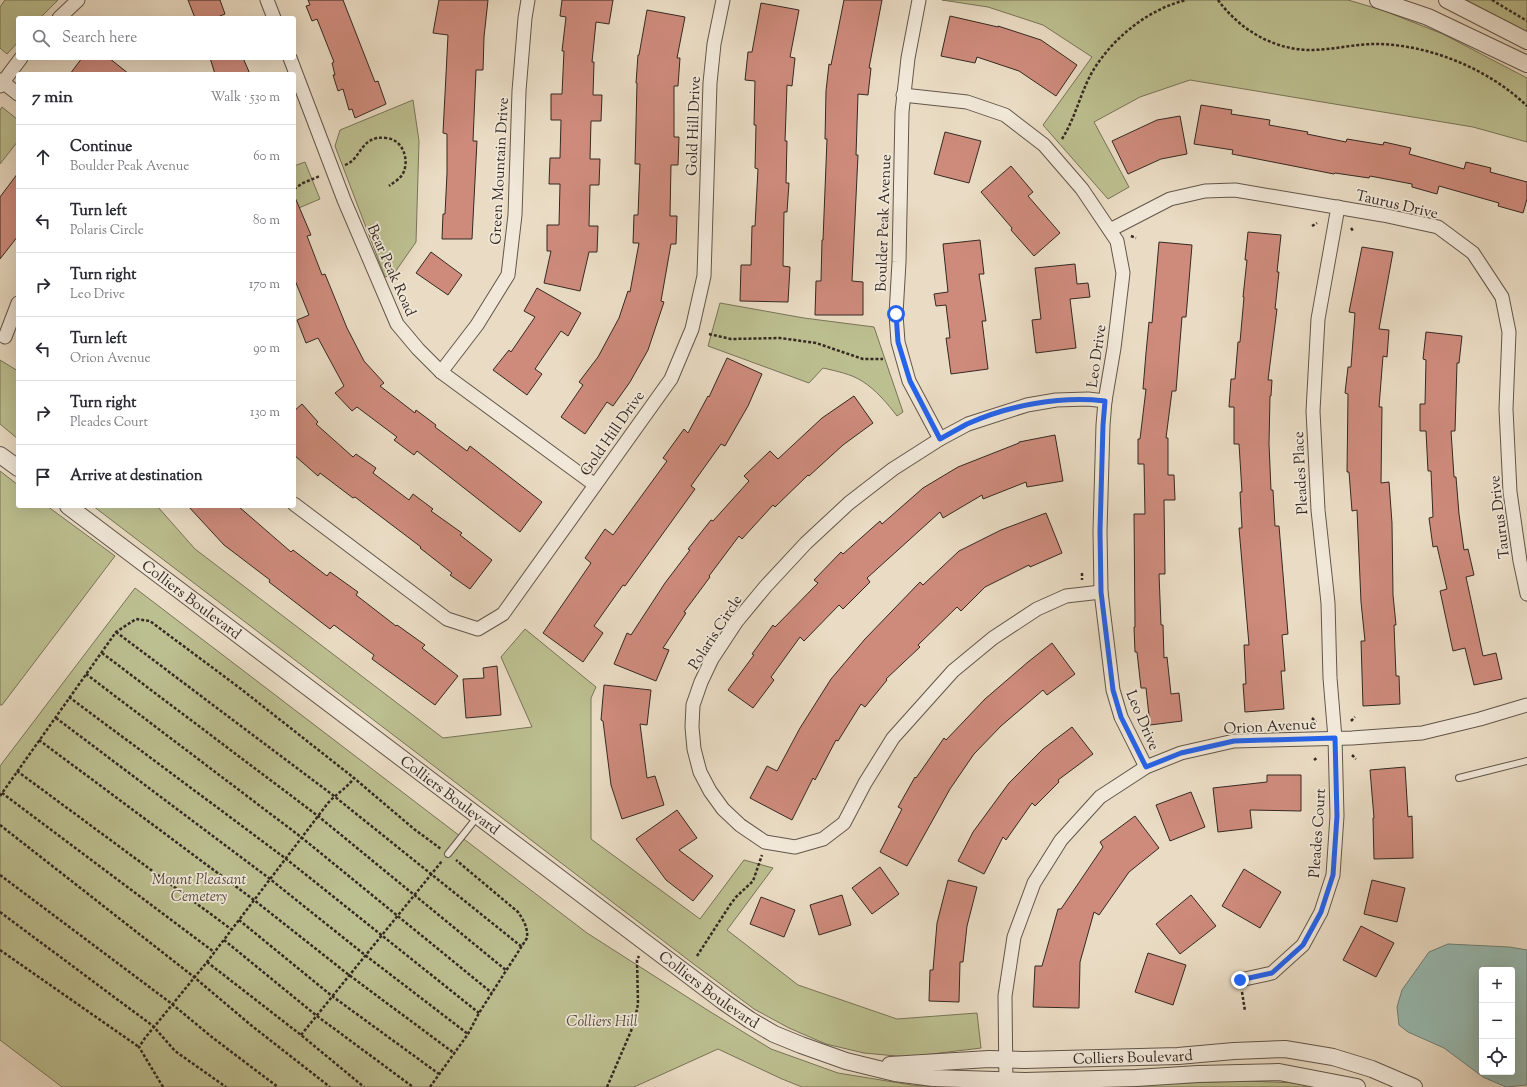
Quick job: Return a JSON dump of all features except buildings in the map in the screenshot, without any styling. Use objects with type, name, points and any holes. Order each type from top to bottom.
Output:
[{"type":"street","points":[[61,16],[78,0]]},
{"type":"street","points":[[267,0],[273,16]]},
{"type":"street","name":"Green Mountain Drive","points":[[441,372],[477,325],[508,275],[515,215],[519,91],[525,18],[528,0]]},
{"type":"street","name":"Gold Hill Drive","points":[[296,506],[448,620],[478,629],[503,614],[671,379],[692,329],[704,276],[710,83],[714,44],[723,0]]},
{"type":"street","name":"Boulder Peak Avenue","points":[[919,0],[908,58],[903,96],[899,262],[896,314],[898,342],[910,381],[940,439]]},
{"type":"street","points":[[1378,0],[1428,17],[1527,64]]},
{"type":"street","points":[[1447,0],[1527,41]]},
{"type":"street","points":[[16,93],[1,83],[19,60]]},
{"type":"street","name":"Bear Peak Road","points":[[291,60],[295,72]]},
{"type":"street","name":"Bear Peak Road","points":[[296,74],[344,200],[397,324],[418,349],[441,372],[595,485]]},
{"type":"street","name":"Leo Drive","points":[[903,96],[967,102],[1005,115],[1044,145],[1082,189],[1117,241],[1123,273],[1103,425],[1100,531],[1101,592],[1113,690],[1121,717],[1146,767]]},
{"type":"street","name":"Taurus Drive","points":[[1110,230],[1170,199],[1205,191],[1235,190],[1383,215],[1438,227],[1473,253],[1502,297],[1509,332],[1506,408],[1510,492],[1520,561],[1527,594]]},
{"type":"street","name":"Pleades Place","points":[[1335,738],[1330,678],[1328,603],[1318,510],[1313,411],[1318,319],[1338,207]]},
{"type":"street","points":[[5,336],[16,308]]},
{"type":"street","name":"Polaris Circle","points":[[1101,592],[1066,596],[1037,609],[993,638],[953,671],[893,738],[844,823],[823,839],[795,847],[765,842],[740,825],[724,809],[710,792],[700,772],[694,749],[692,726],[693,705],[701,682],[712,659],[737,621],[766,586],[806,543],[849,503],[893,469],[940,439],[968,424],[1027,405],[1056,400],[1088,399],[1105,401]]},
{"type":"street","points":[[0,455],[16,467]]},
{"type":"street","name":"Colliers Boulevard","points":[[71,508],[724,1002],[774,1034],[846,1061],[895,1073],[933,1078],[1006,1084],[1279,1072],[1357,1087]]},
{"type":"street","name":"Orion Avenue","points":[[1006,1084],[1005,996],[1014,937],[1034,883],[1061,840],[1100,797],[1146,767],[1181,753],[1234,741],[1335,738],[1422,733],[1480,719],[1527,705]]},
{"type":"street","name":"Pleades Court","points":[[1240,980],[1272,973],[1303,945],[1321,912],[1333,875],[1337,816],[1335,738]]},
{"type":"street","name":"Colliers Boulevard","points":[[846,1061],[896,1065],[953,1060],[1178,1056],[1234,1051],[1284,1050],[1333,1057],[1372,1069],[1414,1087]]},
{"type":"lane","points":[[1459,778],[1527,761]]},
{"type":"lane","points":[[448,854],[478,816]]},
{"type":"path","points":[[1062,138],[1070,126],[1094,69],[1115,42],[1143,19],[1176,2],[1186,0]]},
{"type":"path","points":[[1218,0],[1237,22],[1251,32],[1271,42],[1291,48],[1311,50],[1375,44],[1401,46],[1440,55],[1468,65],[1493,78],[1516,95],[1527,106]]},
{"type":"path","points":[[1492,0],[1527,21]]},
{"type":"path","points":[[296,188],[303,183],[351,163],[365,144],[374,138],[387,138],[396,142],[402,148],[406,159],[404,172],[398,180],[389,186]]},
{"type":"path","points":[[1312,226],[1317,223]]},
{"type":"path","points":[[1351,228],[1354,232]]},
{"type":"path","points":[[1131,236],[1136,238]]},
{"type":"path","points":[[709,334],[731,339],[780,338],[816,343],[863,359],[883,359]]},
{"type":"path","points":[[0,796],[56,718],[69,696],[102,654],[116,632],[136,619],[150,621],[241,688],[354,778],[414,829],[448,854],[518,912],[525,922],[528,932],[527,938],[522,947],[479,1013],[468,1034],[430,1087]]},
{"type":"path","points":[[116,632],[334,796],[522,947]]},
{"type":"path","points":[[102,654],[318,816],[507,971]]},
{"type":"path","points":[[86,674],[301,837],[492,993]]},
{"type":"path","points":[[69,696],[285,858],[479,1013]]},
{"type":"path","points":[[1351,721],[1355,717]]},
{"type":"path","points":[[56,718],[270,879],[365,955],[468,1034]]},
{"type":"path","points":[[1312,718],[1316,722]]},
{"type":"path","points":[[39,740],[254,900],[349,975],[454,1053]]},
{"type":"path","points":[[1352,755],[1356,759]]},
{"type":"path","points":[[1314,760],[1318,757]]},
{"type":"path","points":[[17,771],[231,929]]},
{"type":"path","points":[[140,1047],[153,1026],[207,962],[231,929],[240,920],[301,837],[334,796],[354,778]]},
{"type":"path","points":[[2,792],[214,952]]},
{"type":"path","points":[[0,825],[194,977],[252,1026],[330,1087]]},
{"type":"path","points":[[697,956],[730,905],[736,897],[753,881],[758,870],[765,842]]},
{"type":"path","points":[[301,1035],[397,916],[416,895],[431,873],[448,854]]},
{"type":"path","points":[[0,875],[172,1004],[213,1038],[278,1087]]},
{"type":"path","points":[[0,912],[153,1026],[175,1051],[226,1087]]},
{"type":"path","points":[[240,920],[332,996],[439,1074]]},
{"type":"path","points":[[224,940],[317,1016],[413,1087]]},
{"type":"path","points":[[0,950],[140,1047],[163,1087]]},
{"type":"path","points":[[608,1087],[634,1024],[638,1004],[637,960]]},
{"type":"path","points":[[207,962],[301,1035],[364,1087]]},
{"type":"path","points":[[1244,1005],[1245,1011]]},
{"type":"green space","points":[[5,0],[58,0],[42,16],[16,16],[16,44],[7,54],[0,48],[0,7]]},
{"type":"green space","points":[[942,0],[1348,0],[1382,10],[1443,34],[1527,78],[1527,142],[1473,127],[1190,80],[1140,97],[1094,122],[1129,187],[1108,199],[1043,125],[1092,57],[1043,25],[988,7]]},
{"type":"green space","points":[[1466,0],[1527,0],[1527,32],[1474,4]]},
{"type":"green space","points":[[413,100],[419,141],[416,242],[393,275],[385,277],[335,146],[340,130]]},
{"type":"green space","points":[[2,107],[16,118],[16,144],[0,164],[0,110]]},
{"type":"green space","points":[[305,162],[320,199],[296,209],[296,165]]},
{"type":"green space","points":[[720,303],[804,318],[874,327],[903,412],[897,416],[872,388],[862,381],[848,375],[823,368],[809,383],[708,346]]},
{"type":"green space","points":[[0,360],[16,370],[16,437],[0,424]]},
{"type":"green space","points":[[0,471],[16,483],[16,508],[50,508],[115,556],[2,705],[0,705]]},
{"type":"green space","points":[[96,508],[159,508],[195,549],[443,738],[532,727],[501,657],[525,629],[596,687],[591,698],[591,839],[700,919],[744,860],[773,868],[727,930],[798,985],[897,1019],[977,1013],[981,1048],[907,1057],[864,1053],[826,1044],[789,1028],[754,1009]]},
{"type":"green space","name":"Mount Pleasant Cemetery","points":[[135,588],[587,933],[709,1011],[771,1049],[838,1073],[912,1085],[944,1087],[802,1087],[718,1049],[634,1087],[62,1087],[0,1040],[0,766]]},
{"type":"green space","points":[[1245,1081],[1300,1083],[1318,1087],[1050,1087]]},
{"type":"water","points":[[1448,944],[1509,947],[1527,950],[1527,1085],[1506,1087],[1480,1075],[1515,1075],[1515,967],[1479,967],[1479,1074],[1444,1048],[1408,1032],[1399,1025],[1397,1007],[1402,990],[1429,952]]},
{"type":"route","points":[[896,314],[898,342],[910,381],[940,439],[968,424],[1027,405],[1056,400],[1088,399],[1105,401],[1100,531],[1101,592],[1113,690],[1121,717],[1146,767],[1181,753],[1234,741],[1335,738],[1337,816],[1333,875],[1321,912],[1303,945],[1272,973],[1240,980]]},
{"type":"park label","name":"Colliers Hill","points":[[602,1021]]}]
